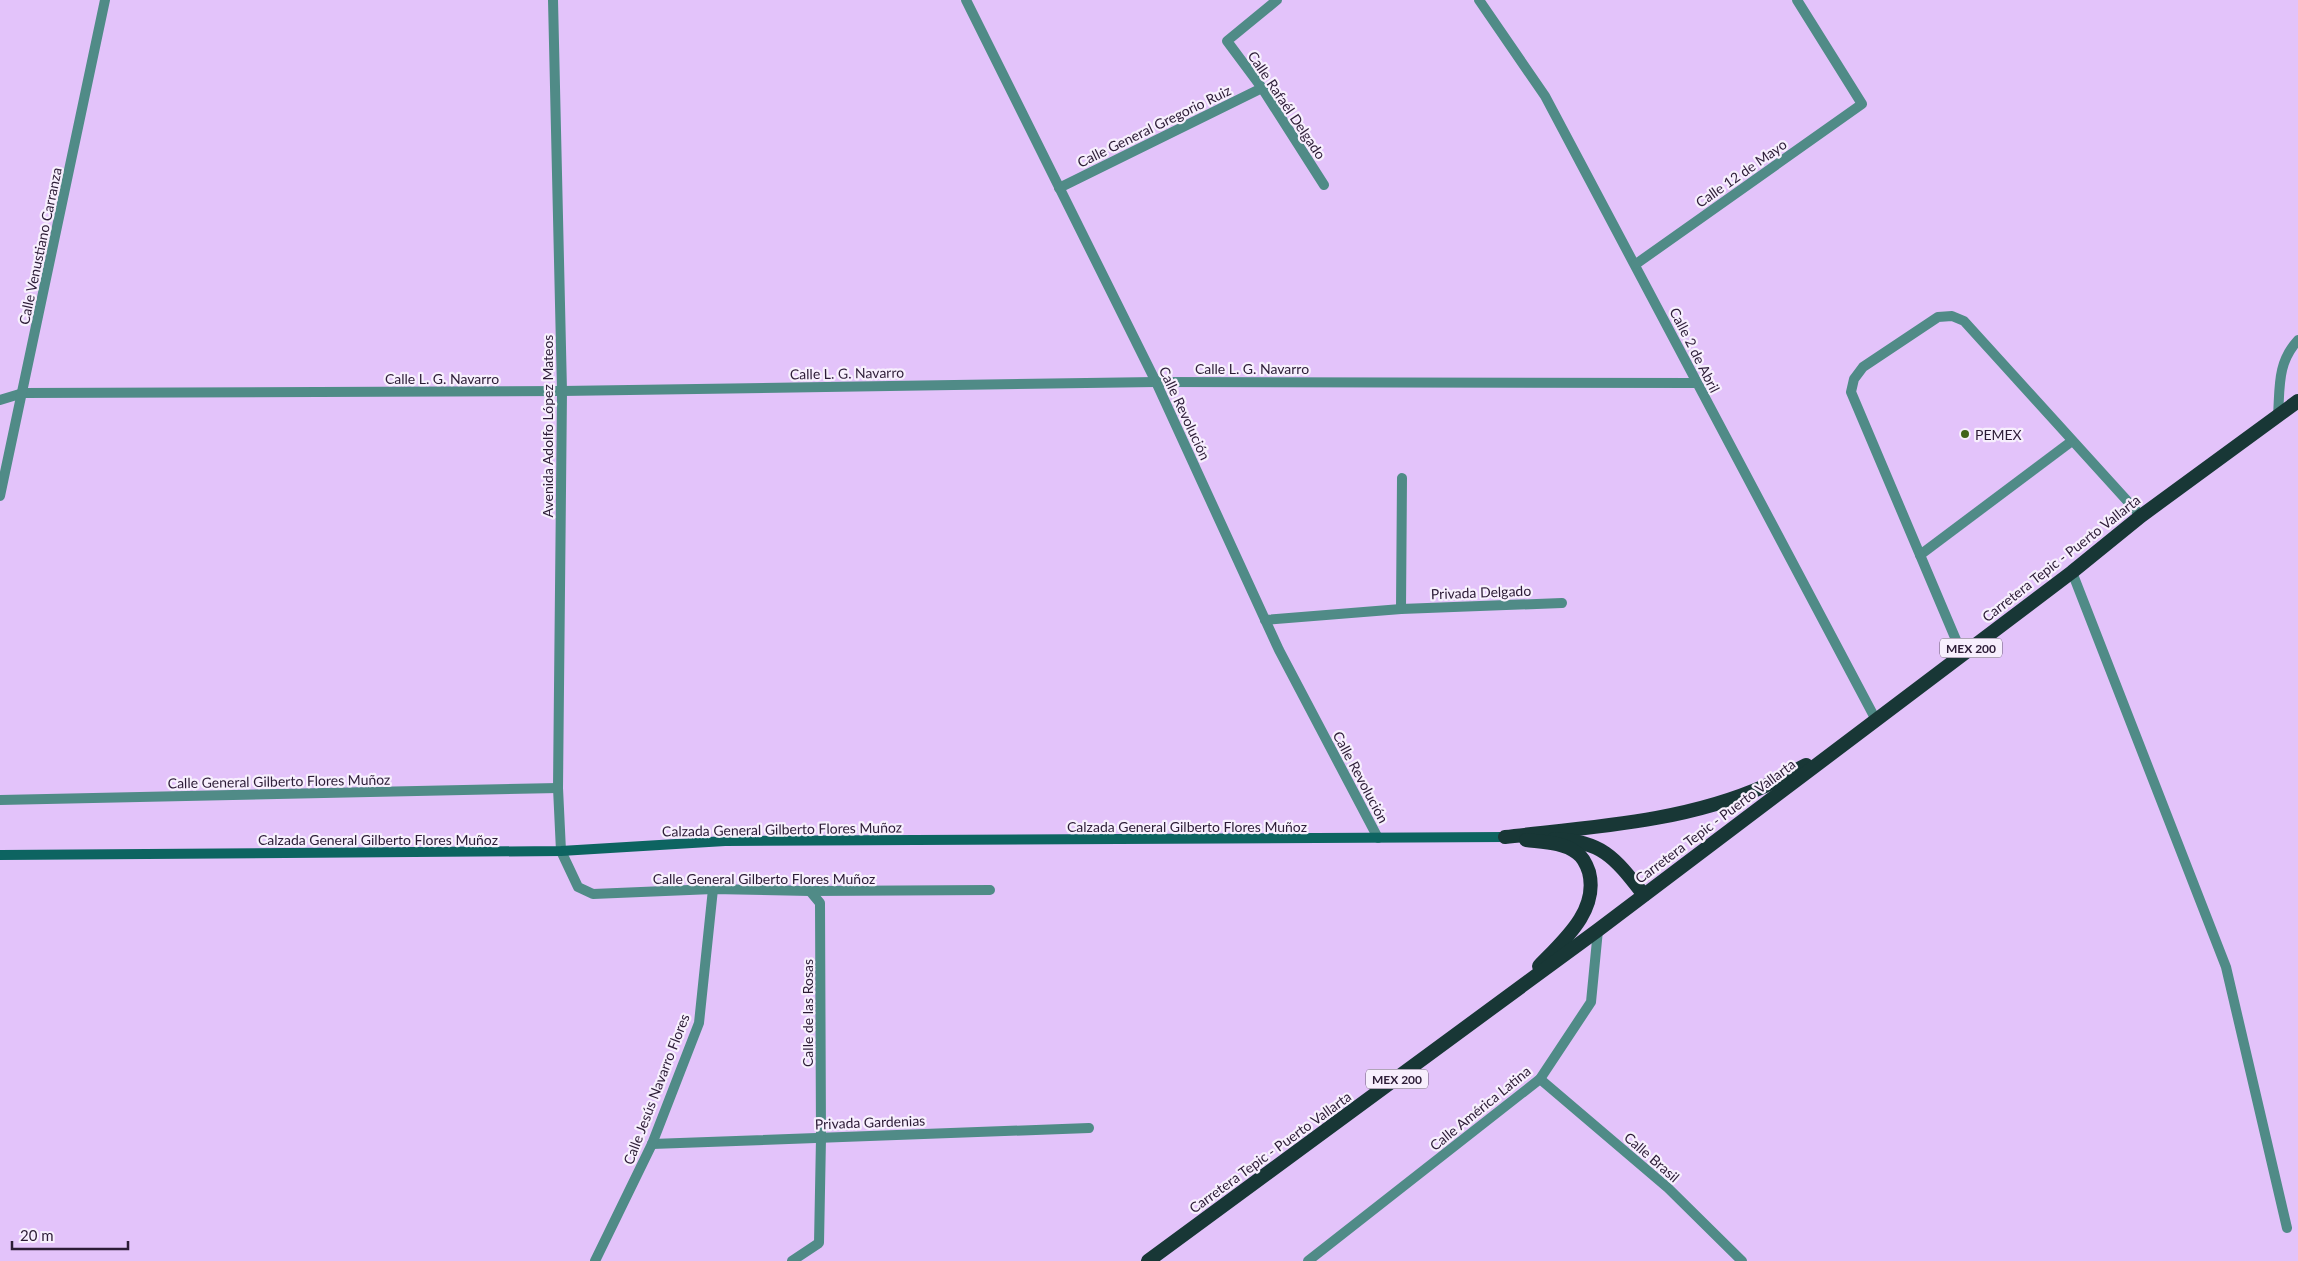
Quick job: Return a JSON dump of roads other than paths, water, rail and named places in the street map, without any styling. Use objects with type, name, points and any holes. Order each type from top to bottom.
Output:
[{"type":"highway","name":"Carretera Tepic - Puerto Vallarta","points":[[1148,1261],[1505,1000],[2072,572],[2141,516],[2298,402]]},
{"type":"highway","points":[[1505,837],[1652,819],[1715,804],[1766,786],[1846,743]]},
{"type":"highway","points":[[1505,837],[1570,839],[1598,847],[1622,866],[1644,895]]},
{"type":"highway","points":[[1505,837],[1558,845],[1578,853],[1588,866],[1591,881],[1589,898],[1582,916],[1565,939],[1505,1000]]},
{"type":"main road","name":"Calzada General Gilberto Flores Muñoz","points":[[0,855],[561,851],[725,841],[1505,837]]},
{"type":"street","name":"Calle Venustiano Carranza","points":[[0,496],[104,0]]},
{"type":"street","name":"Avenida Adolfo López Mateos","points":[[553,0],[562,391],[558,788],[561,851]]},
{"type":"street","name":"Calle Revolución","points":[[966,0],[1156,382],[1265,620],[1378,838]]},
{"type":"street","name":"Calle Rafaél Delgado","points":[[1277,0],[1227,41],[1262,88],[1324,185]]},
{"type":"street","name":"Calle 2 de Abril","points":[[1478,0],[1545,96],[1636,264],[1696,383],[1876,720]]},
{"type":"street","name":"Calle 12 de Mayo","points":[[1636,264],[1862,104],[1797,0]]},
{"type":"street","name":"Calle General Gregorio Ruiz","points":[[1059,188],[1262,88]]},
{"type":"street","points":[[1962,654],[1851,392],[1854,379],[1863,367],[1938,317],[1952,316],[1964,321],[2141,516]]},
{"type":"street","points":[[2278,416],[2281,368],[2292,346],[2298,340]]},
{"type":"street","name":"Calle L. G. Navarro","points":[[0,400],[23,393],[562,391],[1156,382],[1696,383]]},
{"type":"street","points":[[1920,555],[2072,441]]},
{"type":"street","points":[[1265,620],[1401,609],[1402,478]]},
{"type":"street","points":[[2072,572],[2226,967],[2287,1228]]},
{"type":"street","name":"Privada Delgado","points":[[1401,609],[1562,603]]},
{"type":"street","name":"Calle General Gilberto Flores Muñoz","points":[[0,800],[558,788]]},
{"type":"street","name":"Calle General Gilberto Flores Muñoz","points":[[561,851],[578,887],[593,894],[713,889],[810,892],[990,890]]},
{"type":"street","name":"Calle Jesús Navarro Flores","points":[[595,1261],[652,1144],[699,1023],[713,889]]},
{"type":"street","name":"Calle de las Rosas","points":[[792,1261],[819,1243],[821,1138],[820,903],[810,892]]},
{"type":"street","name":"Calle América Latina","points":[[1308,1261],[1540,1079],[1591,1002],[1598,930]]},
{"type":"street","name":"Calle Brasil","points":[[1540,1079],[1668,1188],[1742,1261]]},
{"type":"street","name":"Privada Gardenias","points":[[652,1144],[1090,1128]]},
{"type":"place","name":"PEMEX","points":[[1965,434]]}]
